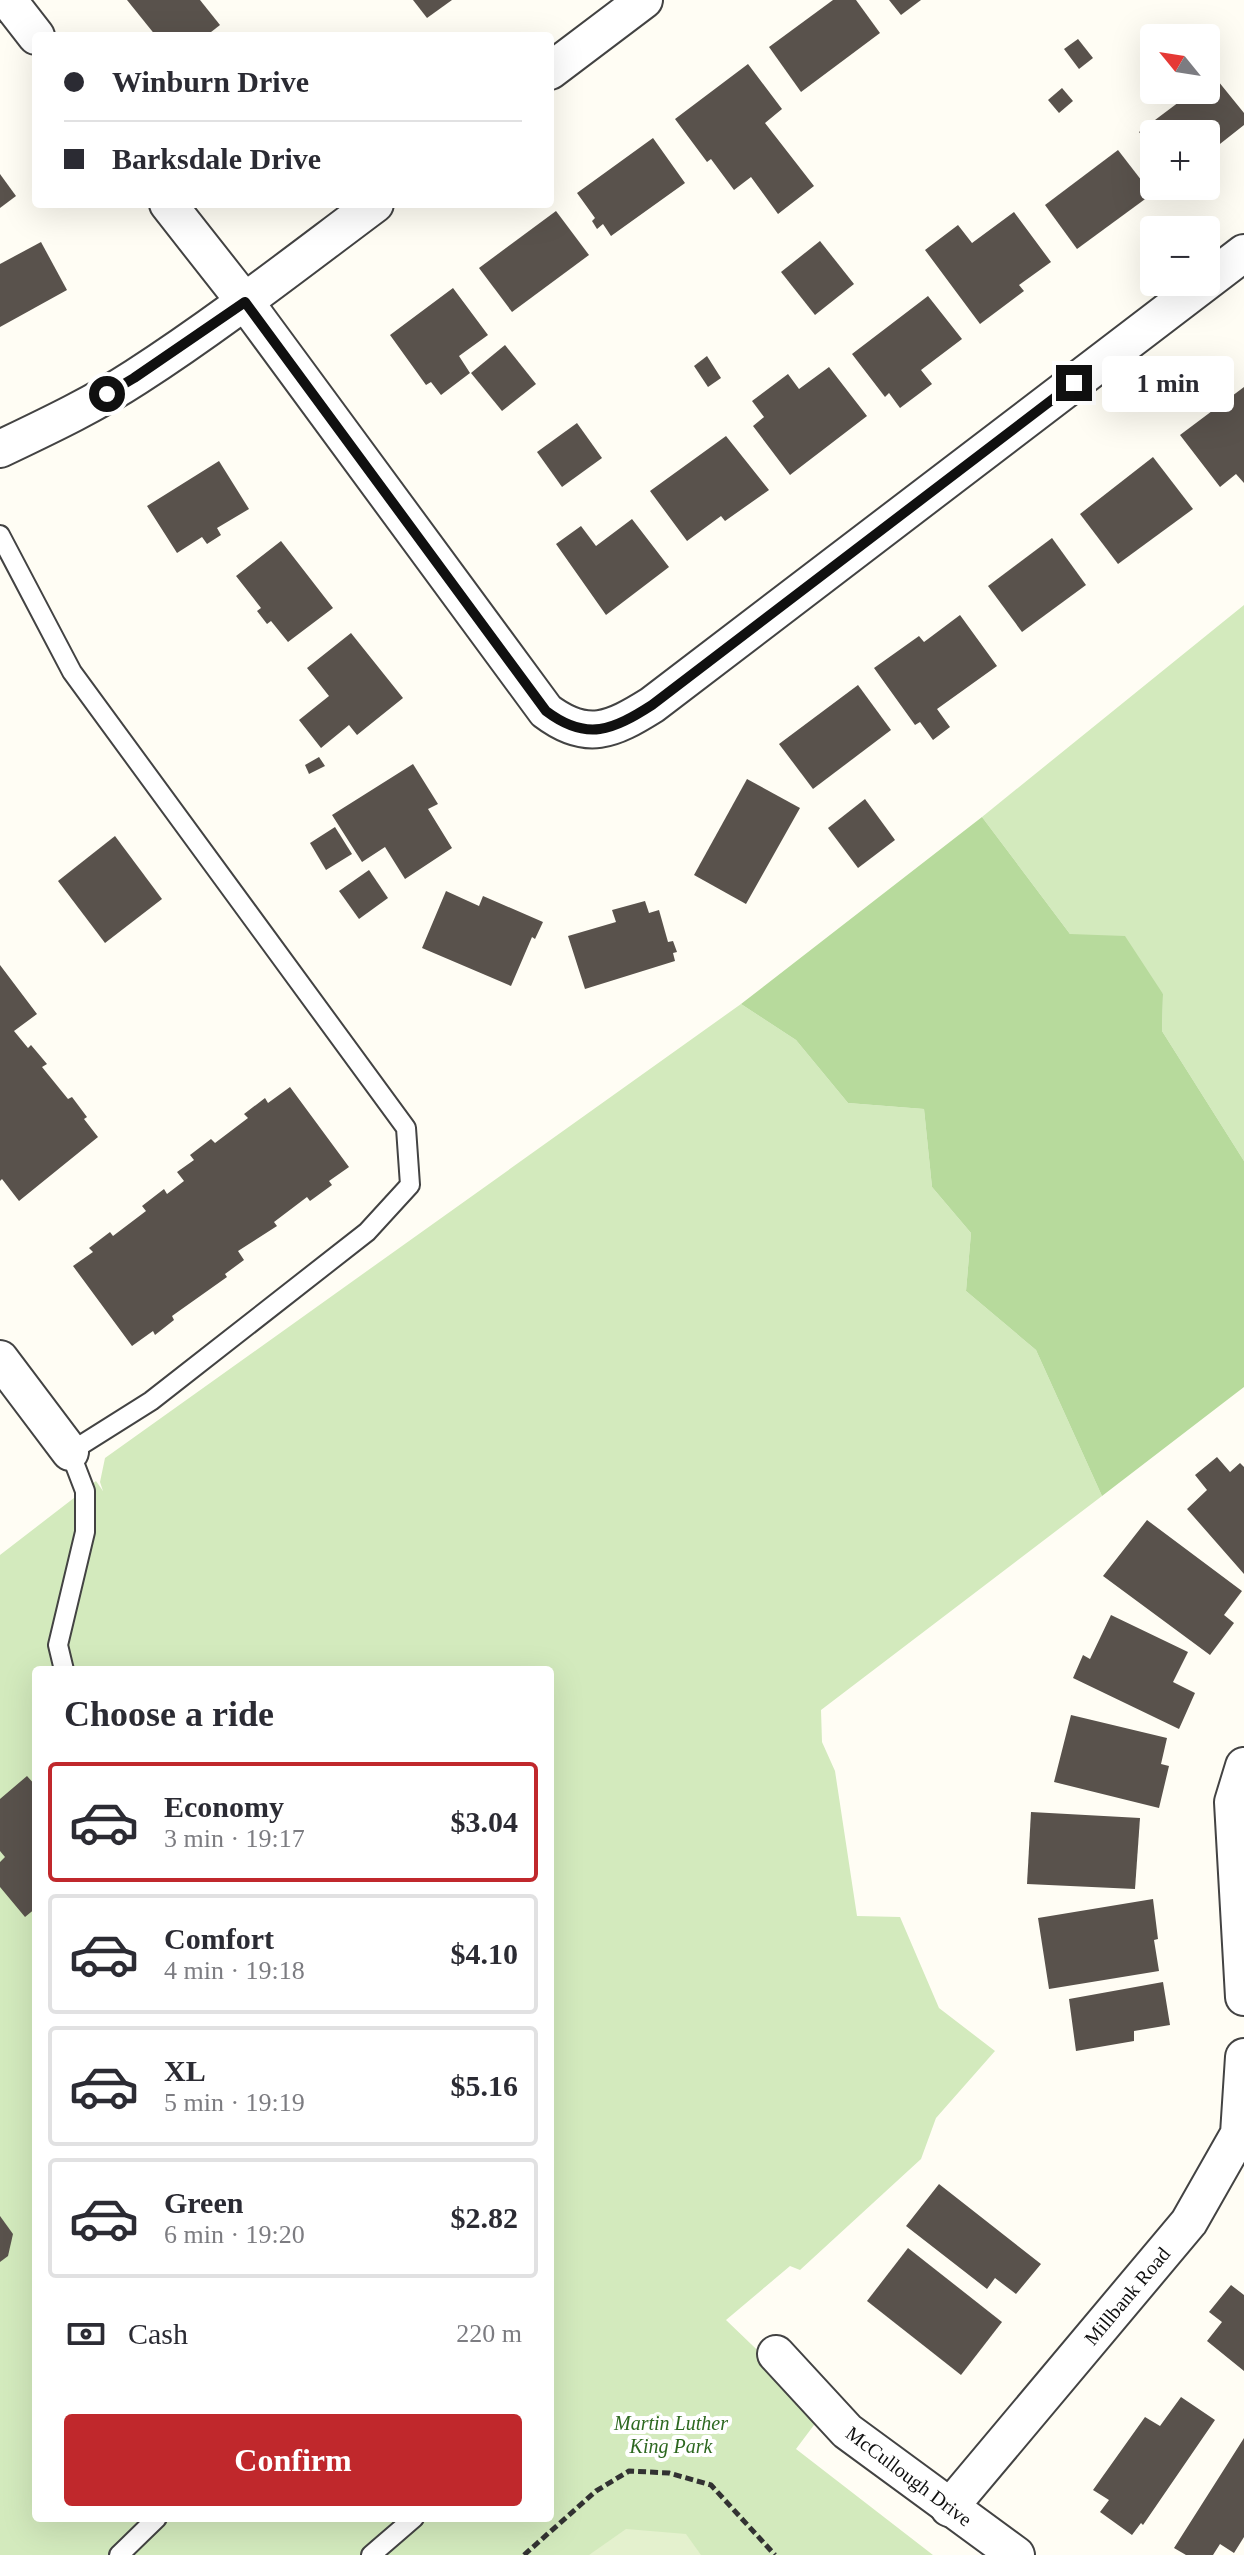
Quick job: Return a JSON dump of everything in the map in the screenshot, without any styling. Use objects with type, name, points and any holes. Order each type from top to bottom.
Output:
[{"type":"street","points":[[8,0],[33,32]]},
{"type":"street","points":[[554,68],[644,0]]},
{"type":"street","points":[[171,208],[245,302],[546,711],[563,724],[582,730],[602,730],[623,724],[652,705],[1244,253]]},
{"type":"street","points":[[0,449],[51,425],[134,378],[245,302],[370,208]]},
{"type":"street","points":[[0,1359],[70,1452]]},
{"type":"street","points":[[1244,1766],[1233,1802],[1244,1997]]},
{"type":"street","name":"Millbank Road","points":[[949,2508],[1189,2222],[1239,2134],[1244,2057]]},
{"type":"street","name":"McCullough Drive","points":[[776,2354],[847,2431],[1016,2555]]},
{"type":"lane","points":[[0,535],[72,672],[406,1128],[410,1185],[367,1232],[151,1401],[70,1452],[85,1491],[85,1532],[58,1645],[63,1666]]},
{"type":"lane","points":[[119,2555],[153,2522]]},
{"type":"lane","points":[[371,2555],[409,2522]]},
{"type":"path","points":[[524,2555],[596,2491],[629,2471],[669,2473],[711,2485],[775,2555]]},
{"type":"green space","points":[[1244,605],[1244,1161],[1162,1031],[1163,994],[1070,934],[982,817]]},
{"type":"green space","points":[[982,817],[1070,934],[1125,936],[1163,994],[1162,1031],[1244,1161],[1244,1387],[1102,1496],[1036,1350],[966,1291],[971,1233],[932,1187],[924,1109],[848,1103],[796,1040],[741,1004]]},
{"type":"green space","name":"Martin Luther King Park","points":[[741,1004],[796,1040],[848,1103],[924,1109],[932,1187],[971,1233],[966,1291],[1036,1350],[1102,1496],[821,1710],[822,1742],[835,1771],[857,1916],[900,1917],[939,2008],[995,2051],[936,2118],[921,2159],[800,2270],[790,2266],[726,2320],[823,2413],[796,2449],[933,2555],[0,2555],[0,1555],[96,1481],[103,1491],[100,1482],[105,1458]]},
{"type":"green space","points":[[626,2529],[686,2534],[701,2555],[589,2555]]},
{"type":"building","points":[[127,0],[200,0],[220,25],[211,32],[153,32]]},
{"type":"building","points":[[413,0],[452,0],[427,18]]},
{"type":"building","points":[[833,0],[856,0],[880,33],[801,92],[769,47]]},
{"type":"building","points":[[889,0],[921,0],[901,15]]},
{"type":"building","points":[[1078,39],[1093,58],[1079,69],[1064,49]]},
{"type":"building","points":[[748,64],[782,109],[765,123],[814,186],[778,214],[751,177],[734,190],[711,159],[707,162],[675,119]]},
{"type":"building","points":[[1220,83],[1244,113],[1244,125],[1220,144],[1220,120],[1155,120],[1176,104],[1220,104]]},
{"type":"building","points":[[1062,88],[1073,101],[1059,113],[1048,100]]},
{"type":"building","points":[[653,138],[685,183],[611,236],[603,224],[597,229],[592,221],[595,218],[577,193]]},
{"type":"building","points":[[1118,150],[1140,178],[1140,200],[1144,200],[1077,249],[1045,205]]},
{"type":"building","points":[[0,174],[16,196],[0,208]]},
{"type":"building","points":[[556,211],[589,255],[512,312],[479,268]]},
{"type":"building","points":[[1014,212],[1051,262],[1019,285],[1024,291],[980,324],[925,250],[958,225],[972,243]]},
{"type":"building","points":[[820,241],[854,284],[815,315],[781,272]]},
{"type":"building","points":[[41,242],[67,290],[0,327],[0,264]]},
{"type":"building","points":[[453,288],[488,335],[459,356],[470,373],[441,395],[431,382],[426,385],[390,335]]},
{"type":"building","points":[[928,296],[962,339],[921,370],[932,384],[900,408],[889,393],[885,397],[852,354]]},
{"type":"building","points":[[505,345],[536,384],[502,411],[471,373]]},
{"type":"building","points":[[707,356],[721,378],[708,387],[694,366]]},
{"type":"building","points":[[829,367],[867,416],[790,475],[753,426],[764,417],[752,401],[788,374],[799,389]]},
{"type":"building","points":[[1244,387],[1244,483],[1236,474],[1220,487],[1180,435]]},
{"type":"building","points":[[577,423],[602,458],[562,487],[537,452]]},
{"type":"building","points":[[726,436],[769,490],[725,521],[721,516],[687,541],[650,491]]},
{"type":"building","points":[[1153,457],[1193,509],[1118,564],[1080,514]]},
{"type":"building","points":[[219,461],[249,509],[217,528],[221,535],[207,544],[202,537],[177,553],[147,506]]},
{"type":"building","points":[[632,519],[669,567],[606,615],[556,544],[581,526],[596,546]]},
{"type":"building","points":[[1052,538],[1086,585],[1022,632],[988,586]]},
{"type":"building","points":[[281,541],[333,608],[288,642],[271,621],[267,624],[257,611],[261,608],[236,576]]},
{"type":"building","points":[[960,615],[997,666],[937,709],[950,727],[933,740],[920,722],[915,725],[874,668],[919,636],[924,642]]},
{"type":"building","points":[[351,633],[403,698],[357,735],[349,725],[321,748],[299,720],[329,696],[307,668]]},
{"type":"building","points":[[858,685],[891,730],[813,789],[779,744]]},
{"type":"building","points":[[319,757],[325,766],[309,774],[305,765]]},
{"type":"building","points":[[413,764],[438,804],[428,809],[452,848],[405,879],[385,847],[362,862],[332,815]]},
{"type":"building","points":[[747,779],[800,808],[746,904],[694,875]]},
{"type":"building","points":[[865,799],[895,840],[858,868],[828,828]]},
{"type":"building","points":[[335,827],[352,854],[326,870],[310,843]]},
{"type":"building","points":[[115,836],[162,899],[105,943],[58,881]]},
{"type":"building","points":[[369,870],[388,898],[359,919],[339,891]]},
{"type":"building","points":[[446,891],[479,906],[483,896],[543,922],[535,939],[532,937],[511,986],[422,948]]},
{"type":"building","points":[[645,901],[649,913],[659,910],[668,942],[673,941],[677,952],[673,953],[675,961],[585,989],[568,936],[616,922],[612,910]]},
{"type":"building","points":[[0,965],[37,1014],[14,1031],[47,1064],[42,1067],[68,1099],[72,1097],[98,1137],[19,1201],[2,1179],[0,1181]]},
{"type":"building","points":[[290,1087],[349,1167],[329,1181],[332,1185],[310,1201],[307,1197],[274,1222],[277,1226],[238,1251],[244,1260],[225,1274],[227,1277],[172,1316],[174,1320],[155,1335],[153,1331],[132,1346],[73,1266],[93,1252],[89,1248],[110,1232],[113,1236],[146,1211],[142,1206],[164,1189],[167,1194],[184,1181],[177,1172],[194,1160],[190,1155],[211,1139],[215,1143],[248,1118],[244,1114],[265,1098],[268,1103]]},
{"type":"building","points":[[1217,1457],[1230,1472],[1240,1463],[1244,1467],[1244,1574],[1187,1509],[1207,1490],[1195,1475]]},
{"type":"building","points":[[1147,1520],[1242,1591],[1224,1615],[1234,1623],[1210,1655],[1103,1576]]},
{"type":"building","points":[[1111,1615],[1188,1652],[1173,1682],[1195,1693],[1179,1729],[1073,1678],[1083,1655],[1090,1659]]},
{"type":"building","points":[[1071,1715],[1167,1738],[1161,1764],[1169,1766],[1159,1808],[1054,1782]]},
{"type":"building","points":[[27,1776],[32,1782],[32,1911],[25,1917],[0,1887],[0,1862],[5,1857],[0,1851],[0,1799]]},
{"type":"building","points":[[1031,1812],[1140,1818],[1135,1889],[1027,1884]]},
{"type":"building","points":[[1153,1899],[1158,1939],[1154,1940],[1159,1971],[1049,1989],[1038,1918]]},
{"type":"building","points":[[1163,1982],[1170,2025],[1134,2031],[1134,2041],[1076,2051],[1069,1999]]},
{"type":"building","points":[[939,2184],[1041,2264],[1016,2294],[995,2278],[987,2289],[906,2226]]},
{"type":"building","points":[[0,2216],[13,2234],[8,2256],[0,2262]]},
{"type":"building","points":[[908,2248],[1002,2322],[961,2375],[867,2301]]},
{"type":"building","points":[[1231,2285],[1244,2295],[1244,2371],[1207,2341],[1222,2322],[1209,2312]]},
{"type":"building","points":[[1181,2397],[1215,2420],[1143,2525],[1141,2523],[1132,2535],[1100,2512],[1109,2500],[1093,2490],[1145,2417],[1160,2426]]},
{"type":"building","points":[[1244,2438],[1244,2537],[1234,2553],[1220,2544],[1213,2555],[1186,2555],[1174,2548]]},
{"type":"route","points":[[107,394],[245,302],[546,711],[563,724],[582,730],[602,730],[623,724],[735,644],[1074,383]]}]
